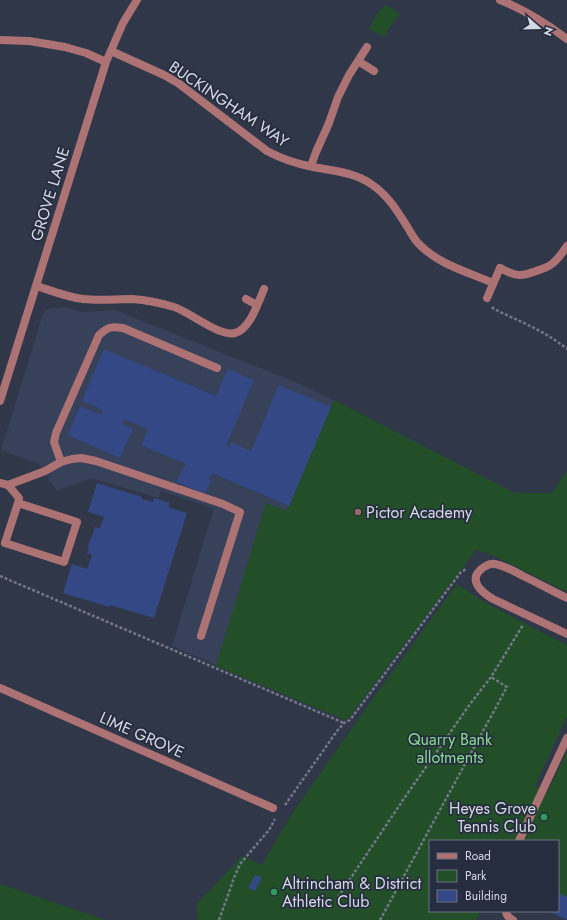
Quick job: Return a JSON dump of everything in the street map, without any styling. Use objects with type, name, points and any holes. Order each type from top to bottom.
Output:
[{"type":"street","name":"GROVE LANE","points":[[0,401],[106,62],[123,23],[137,0]]},
{"type":"street","points":[[500,0],[523,11],[567,39]]},
{"type":"street","points":[[0,40],[29,41],[65,47],[86,53],[106,62]]},
{"type":"street","points":[[311,166],[338,97],[349,75],[367,47]]},
{"type":"street","name":"BUCKINGHAM WAY","points":[[111,50],[178,83],[267,151],[283,159],[354,175],[372,184],[391,202],[417,242],[427,252],[450,265],[493,283]]},
{"type":"street","points":[[358,61],[374,71]]},
{"type":"street","points":[[487,298],[500,268],[510,274],[524,275],[552,264],[567,246]]},
{"type":"street","points":[[37,286],[78,298],[96,300],[134,299],[149,301],[173,307],[217,330],[230,334],[241,331],[245,327],[264,290]]},
{"type":"street","points":[[246,299],[257,305]]},
{"type":"street","points":[[61,462],[54,442],[56,433],[99,335],[106,329],[113,327],[123,328],[217,368]]},
{"type":"street","points":[[8,485],[44,471],[61,462],[72,458],[81,458],[96,461],[223,504],[240,512],[201,636]]},
{"type":"street","points":[[0,482],[8,485],[19,498],[5,543],[64,562],[77,522],[18,503]]},
{"type":"street","points":[[567,598],[505,567],[493,563],[478,572],[475,577],[476,583],[480,590],[486,595],[567,634]]},
{"type":"street","name":"LIME GROVE","points":[[0,688],[273,808]]},
{"type":"street","points":[[519,840],[567,738]]},
{"type":"street","points":[[506,912],[509,918],[513,920]]},
{"type":"path","points":[[487,298],[494,310],[541,331],[554,338],[567,349]]},
{"type":"path","points":[[285,805],[337,731],[344,723],[350,720],[461,572],[468,568],[478,572]]},
{"type":"path","points":[[0,576],[344,723]]},
{"type":"path","points":[[338,897],[403,800],[470,704],[491,677],[528,616]]},
{"type":"path","points":[[380,920],[507,687],[491,677]]},
{"type":"path","points":[[219,920],[240,864],[269,830],[277,817]]},
{"type":"shaded area","name":"Pictor Academy","points":[[63,307],[82,312],[115,310],[305,386],[342,405],[348,719],[345,720],[172,646],[214,508],[161,491],[158,498],[91,478],[57,491],[39,464],[1,450],[43,314],[48,309]]},
{"type":"green space","points":[[385,5],[400,14],[384,37],[369,29],[377,14]]},
{"type":"green space","points":[[334,400],[515,493],[552,493],[567,471],[567,592],[492,555],[476,550],[348,719],[345,720],[216,666],[266,503],[287,511]]},
{"type":"green space","name":"Quarry Bank allotments","points":[[457,584],[481,600],[567,645],[567,716],[535,786],[548,792],[567,751],[567,918],[559,912],[559,840],[429,840],[429,912],[480,912],[476,920],[198,920],[197,904],[242,856],[262,865],[291,815],[374,697]]},
{"type":"green space","points":[[0,884],[105,920],[0,920]]},
{"type":"building","points":[[104,349],[216,396],[228,369],[254,380],[226,446],[229,447],[231,442],[251,451],[279,385],[331,407],[289,506],[212,473],[209,479],[211,480],[205,494],[176,482],[186,464],[141,445],[148,429],[124,419],[122,424],[133,429],[120,458],[68,435],[80,406],[101,415],[103,410],[82,401]]},
{"type":"building","points":[[97,483],[142,497],[142,499],[153,502],[154,498],[170,503],[168,507],[187,513],[154,618],[110,605],[109,607],[63,593],[72,564],[87,569],[92,555],[87,553],[88,546],[95,527],[100,528],[104,517],[88,512]]},
{"type":"building","points":[[255,875],[262,878],[255,891],[248,888]]},
{"type":"building","points":[[559,893],[567,897],[567,920],[550,912],[559,912]]},
{"type":"place","name":"Pictor Academy","points":[[358,512]]},
{"type":"place","name":"Heyes Grove Tennis Club","points":[[544,817]]},
{"type":"place","name":"Altrincham & District Athletic Club","points":[[274,892]]}]
